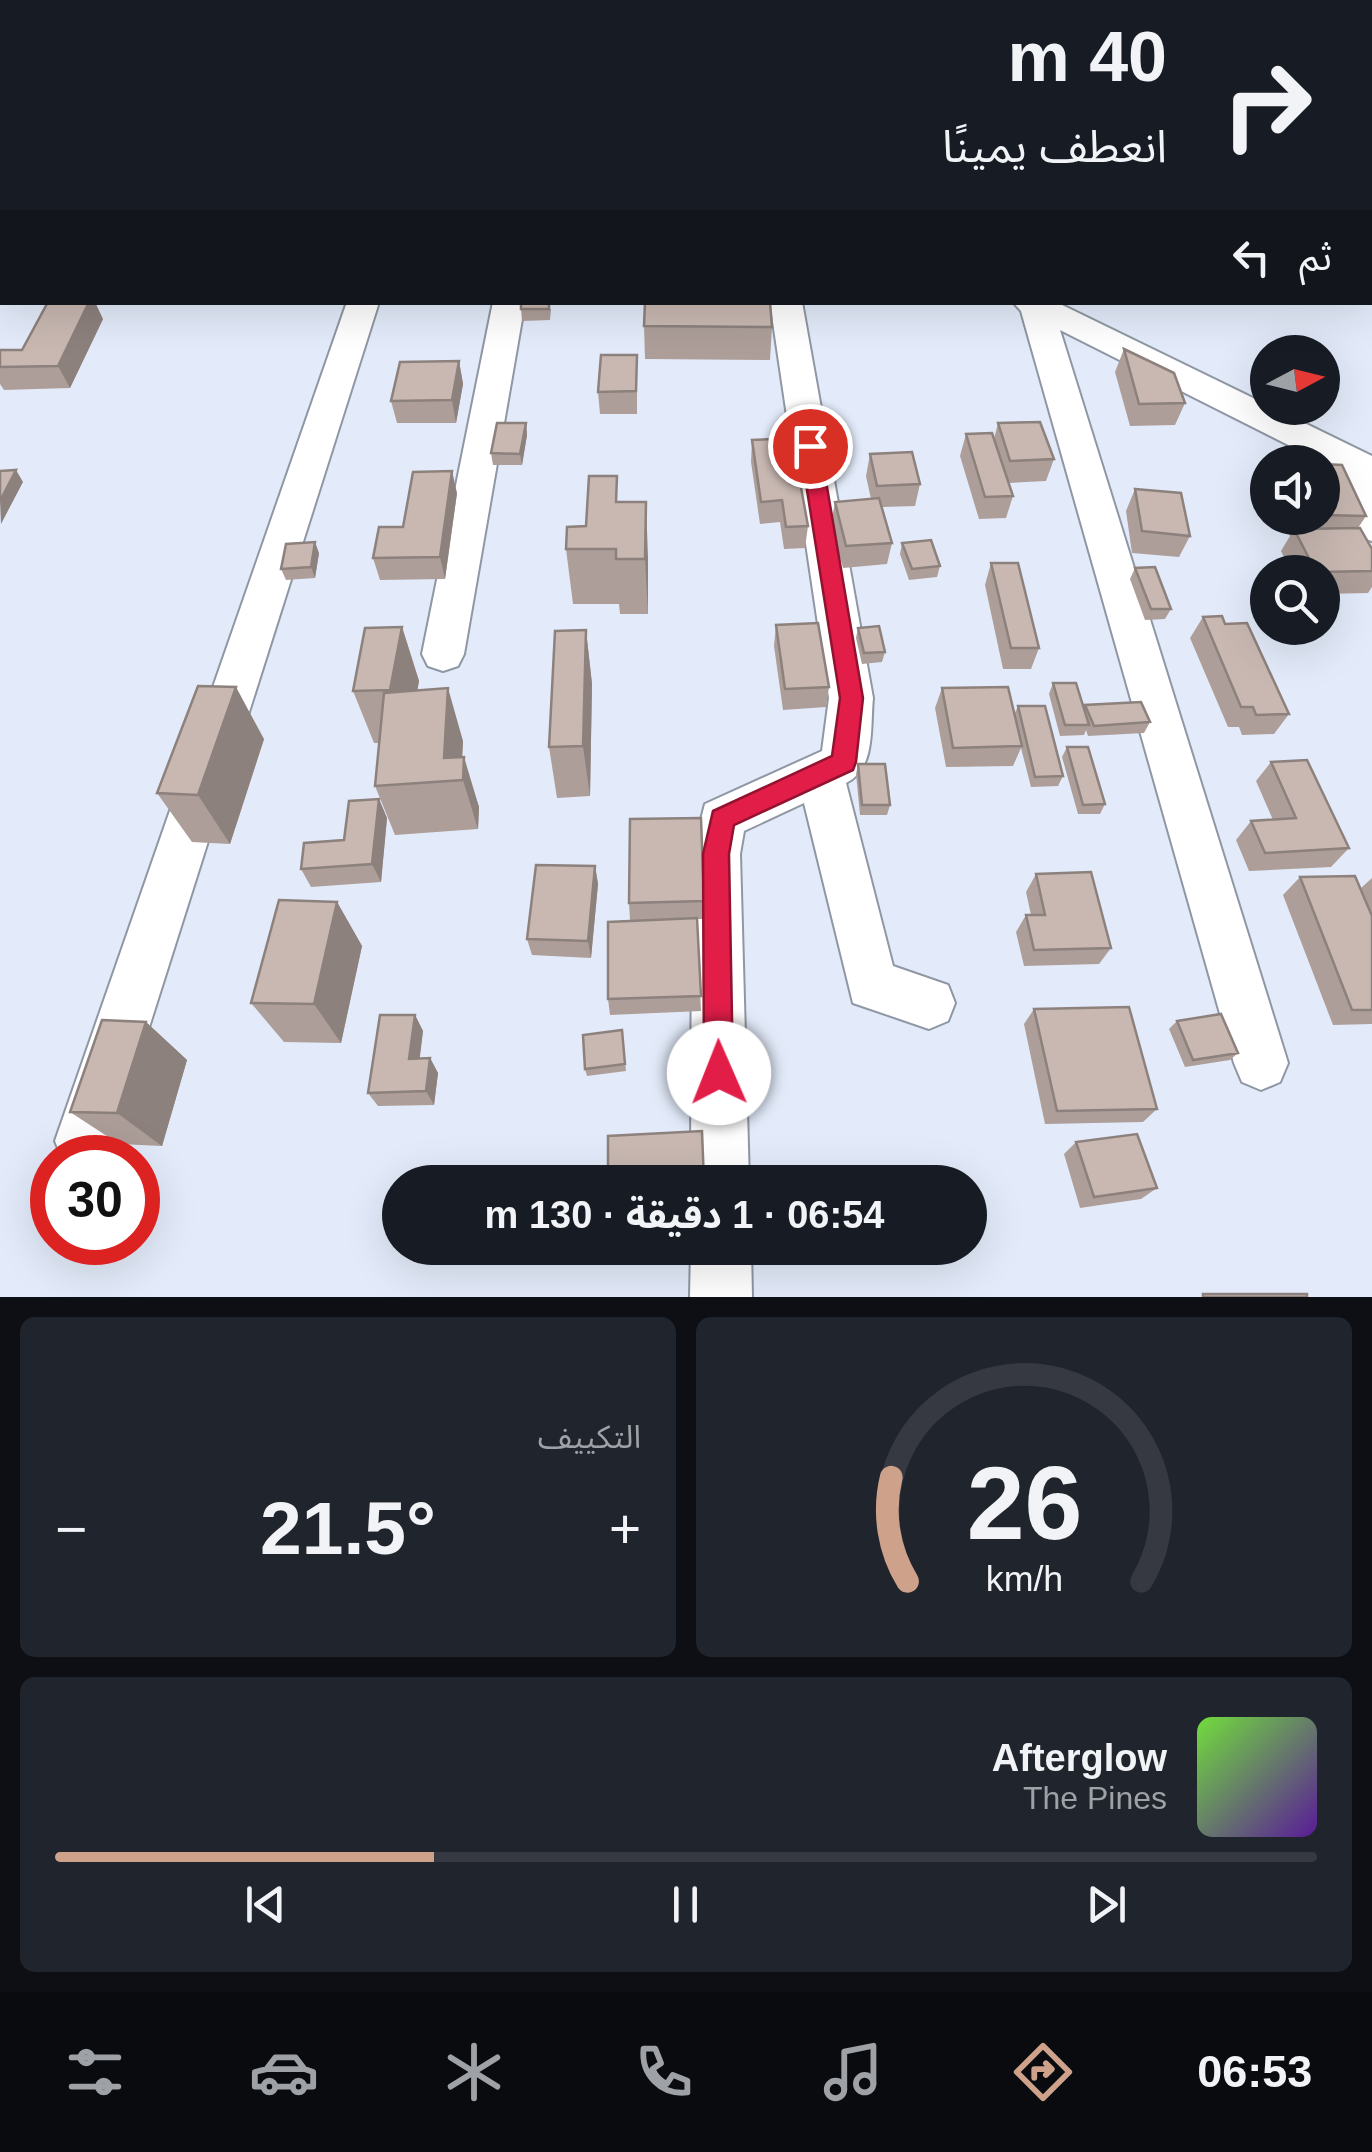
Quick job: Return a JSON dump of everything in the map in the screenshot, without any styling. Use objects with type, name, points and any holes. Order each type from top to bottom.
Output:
[{"type":"street","points":[[86,1135],[362,305]]},
{"type":"street","points":[[444,654],[508,305]]},
{"type":"street","points":[[720,1165],[716,854],[722,819],[844,762],[852,698],[786,305]]},
{"type":"street","points":[[1032,305],[1261,1063]]},
{"type":"street","points":[[1034,305],[1318,445]]},
{"type":"street","points":[[1340,456],[1372,471]]},
{"type":"street","points":[[1340,462],[1372,526]]},
{"type":"street","points":[[820,773],[872,985],[929,1003]]},
{"type":"street","points":[[721,1265],[721,1297]]},
{"type":"building","points":[[46,305],[88,305],[58,366],[0,367],[0,350],[22,350]]},
{"type":"building","points":[[521,305],[549,305],[549,309],[521,309]]},
{"type":"building","points":[[645,305],[770,305],[772,327],[644,326]]},
{"type":"building","points":[[1124,349],[1174,373],[1185,403],[1139,404]]},
{"type":"building","points":[[601,355],[637,355],[636,391],[598,392]]},
{"type":"building","points":[[459,361],[452,400],[391,401],[400,362]]},
{"type":"building","points":[[1040,422],[1054,459],[1010,461],[998,423]]},
{"type":"building","points":[[497,423],[526,423],[520,454],[491,453]]},
{"type":"building","points":[[992,433],[1013,496],[985,497],[966,434]]},
{"type":"building","points":[[792,438],[808,526],[786,527],[782,500],[761,502],[752,440]]},
{"type":"building","points":[[912,452],[920,484],[877,486],[870,454]]},
{"type":"building","points":[[1340,465],[1342,465],[1366,516],[1340,515]]},
{"type":"building","points":[[16,470],[0,501],[0,471]]},
{"type":"building","points":[[452,471],[440,557],[373,558],[379,527],[403,527],[413,472]]},
{"type":"building","points":[[589,476],[617,476],[616,502],[646,502],[645,559],[616,559],[616,549],[566,549],[567,527],[586,526]]},
{"type":"building","points":[[1135,489],[1181,493],[1190,536],[1142,531]]},
{"type":"building","points":[[879,498],[892,543],[846,546],[835,502]]},
{"type":"building","points":[[1340,528],[1360,528],[1372,549],[1372,571],[1340,572],[1340,555],[1307,555],[1297,535],[1340,535]]},
{"type":"building","points":[[931,540],[940,566],[912,569],[902,543]]},
{"type":"building","points":[[315,542],[311,567],[281,569],[286,544]]},
{"type":"building","points":[[991,563],[1018,563],[1039,648],[1011,648]]},
{"type":"building","points":[[1155,567],[1171,609],[1151,609],[1135,568]]},
{"type":"building","points":[[1222,616],[1225,624],[1247,623],[1250,645],[1257,645],[1289,714],[1256,715],[1253,707],[1241,707],[1203,617]]},
{"type":"building","points":[[818,623],[829,687],[785,689],[776,625]]},
{"type":"building","points":[[879,626],[885,652],[864,653],[858,628]]},
{"type":"building","points":[[402,627],[390,690],[353,691],[365,628]]},
{"type":"building","points":[[586,630],[583,746],[549,747],[555,631]]},
{"type":"building","points":[[1053,683],[1076,683],[1089,725],[1065,725]]},
{"type":"building","points":[[198,686],[236,687],[198,795],[157,793]]},
{"type":"building","points":[[1008,687],[1022,746],[953,748],[942,688]]},
{"type":"building","points":[[448,688],[444,758],[464,757],[463,780],[375,786],[384,693]]},
{"type":"building","points":[[1141,702],[1150,722],[1094,726],[1085,705]]},
{"type":"building","points":[[1018,706],[1045,706],[1063,776],[1035,777]]},
{"type":"building","points":[[1067,747],[1088,747],[1105,804],[1083,805]]},
{"type":"building","points":[[1307,760],[1349,848],[1265,853],[1251,821],[1296,818],[1271,762]]},
{"type":"building","points":[[858,764],[885,764],[890,805],[862,805]]},
{"type":"building","points":[[379,799],[372,864],[301,869],[304,843],[344,840],[349,801]]},
{"type":"building","points":[[701,818],[704,901],[629,903],[630,819]]},
{"type":"building","points":[[536,865],[595,866],[588,941],[527,939]]},
{"type":"building","points":[[1091,872],[1111,948],[1034,950],[1026,915],[1045,915],[1036,874]]},
{"type":"building","points":[[1355,876],[1372,916],[1372,1010],[1352,1010],[1300,877]]},
{"type":"building","points":[[279,900],[337,902],[314,1004],[251,1003]]},
{"type":"building","points":[[697,918],[701,996],[608,999],[608,922]]},
{"type":"building","points":[[1129,1007],[1157,1109],[1057,1111],[1034,1009]]},
{"type":"building","points":[[1221,1014],[1238,1053],[1193,1060],[1177,1021]]},
{"type":"building","points":[[380,1015],[415,1015],[409,1059],[430,1058],[426,1091],[368,1093]]},
{"type":"building","points":[[102,1020],[146,1022],[117,1113],[70,1112]]},
{"type":"building","points":[[622,1030],[625,1064],[585,1069],[583,1035]]},
{"type":"building","points":[[702,1131],[703,1165],[608,1165],[608,1136]]},
{"type":"building","points":[[1137,1134],[1157,1188],[1094,1197],[1076,1142]]},
{"type":"building","points":[[1307,1294],[1307,1297],[1203,1297]]},
{"type":"route","points":[[719,1073],[716,854],[722,819],[844,762],[852,698],[810,446]]}]
